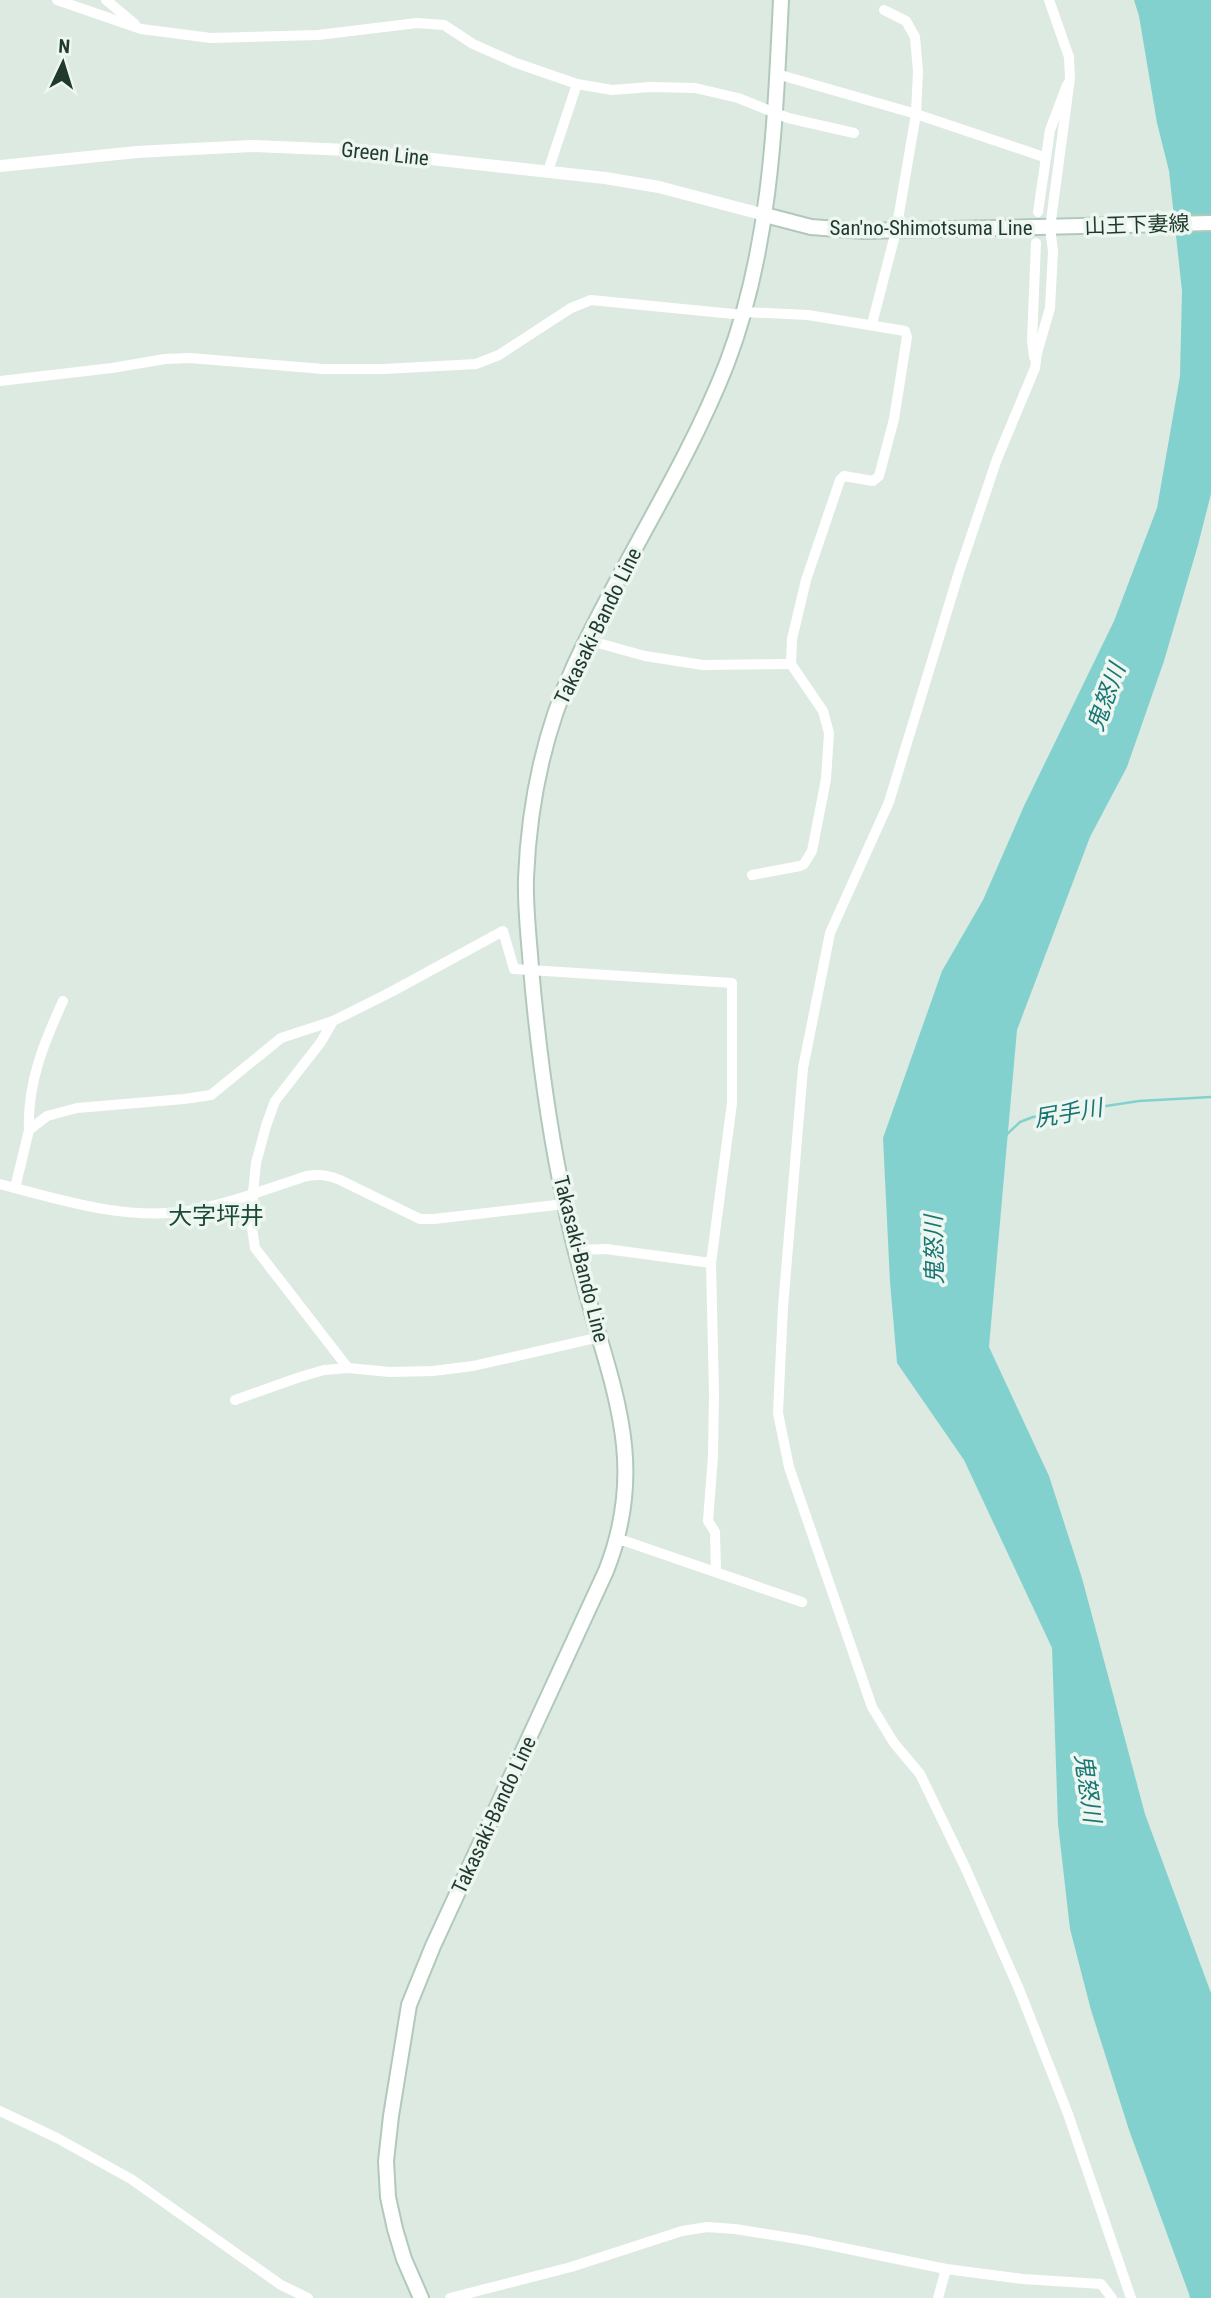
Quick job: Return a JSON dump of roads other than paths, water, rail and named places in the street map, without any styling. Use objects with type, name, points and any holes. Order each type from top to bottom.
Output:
[{"type":"main road","points":[[765,215],[775,112],[781,0]]},
{"type":"main road","name":"San'no-Shimotsuma Line","points":[[765,215],[829,230],[1056,228]]},
{"type":"main road","name":"Takasaki-Bando Line","points":[[421,2298],[397,2236],[388,2197],[387,2176],[387,2145],[409,2004],[433,1946],[595,1597],[617,1541],[626,1486],[621,1417],[565,1204],[543,1084],[531,971],[526,881],[535,791],[555,716],[575,665],[709,403],[726,364],[744,314],[765,215]]},
{"type":"main road","name":"山王下妻線","points":[[1056,228],[1211,223]]},
{"type":"street","points":[[57,0],[141,29],[211,38],[318,35],[417,23],[444,25],[473,44],[516,63],[577,84],[612,90],[650,86],[695,88],[738,98],[788,118],[853,134]]},
{"type":"street","points":[[106,0],[141,29]]},
{"type":"street","points":[[1049,0],[1069,57],[1070,78],[1050,308],[1035,368],[997,459],[968,547],[890,802],[830,933],[803,1068],[783,1307],[778,1413],[789,1467],[872,1707],[894,1743],[920,1774],[965,1867],[1068,2114],[1131,2298]]},
{"type":"street","points":[[872,324],[896,231],[916,114],[918,71],[915,37],[906,21],[884,9]]},
{"type":"street","points":[[777,74],[916,114],[1044,158]]},
{"type":"street","points":[[1038,212],[1050,130],[1070,78]]},
{"type":"street","points":[[548,171],[577,84]]},
{"type":"street","name":"Green Line","points":[[0,166],[137,152],[262,146],[349,150],[548,171],[659,187],[765,215]]},
{"type":"street","points":[[1035,368],[1032,340],[1036,243]]},
{"type":"street","points":[[0,381],[190,358],[323,369],[476,364],[499,355],[571,307],[591,300],[744,314],[808,314],[905,331],[907,337],[894,419],[878,476],[873,481],[844,476],[840,480],[806,580],[792,639],[791,664],[823,711],[829,733],[826,779],[812,851],[804,863],[751,875]]},
{"type":"street","points":[[587,640],[645,656],[703,665],[791,664]]},
{"type":"street","points":[[29,1130],[47,1116],[77,1108],[211,1095],[282,1038],[333,1021],[503,931],[514,969],[732,983],[732,1103],[711,1263],[714,1405],[708,1521],[715,1532],[716,1571]]},
{"type":"street","points":[[15,1188],[29,1130],[28,1110],[33,1080],[50,1029],[63,1001]]},
{"type":"street","points":[[333,1021],[321,1042],[275,1101],[256,1163],[252,1228],[256,1248],[348,1368]]},
{"type":"street","points":[[0,1184],[40,1196],[113,1210],[155,1213],[188,1211],[318,1174],[340,1180],[419,1219],[565,1204]]},
{"type":"street","points":[[576,1250],[606,1249],[711,1263]]},
{"type":"street","points":[[235,1400],[299,1377],[348,1368],[390,1372],[473,1366],[600,1337]]},
{"type":"street","points":[[617,1541],[625,1541],[716,1571],[802,1602]]},
{"type":"street","points":[[0,2111],[57,2138],[131,2179],[281,2285],[307,2298]]},
{"type":"street","points":[[450,2298],[571,2267],[682,2231],[707,2227],[804,2240],[946,2269],[1023,2279],[1101,2284],[1112,2298]]},
{"type":"street","points":[[938,2298],[946,2269]]},
{"type":"water","name":"鬼怒川","points":[[1134,0],[1211,0],[1211,494],[1164,661],[1127,767],[1090,837],[1017,1030],[989,1347],[1049,1476],[1082,1578],[1145,1814],[1211,1993],[1211,2298],[1190,2298],[1129,2130],[1091,2010],[1070,1929],[1058,1824],[1052,1648],[964,1460],[897,1363],[883,1138],[942,971],[983,900],[1024,806],[1114,621],[1157,508],[1180,376],[1182,291],[1169,171],[1157,123]]},
{"type":"waterway","name":"尻手川","points":[[1005,1136],[1020,1122],[1033,1117],[1139,1101],[1211,1097]]},
{"type":"district","name":"大字坪井","points":[[216,1216]]}]
